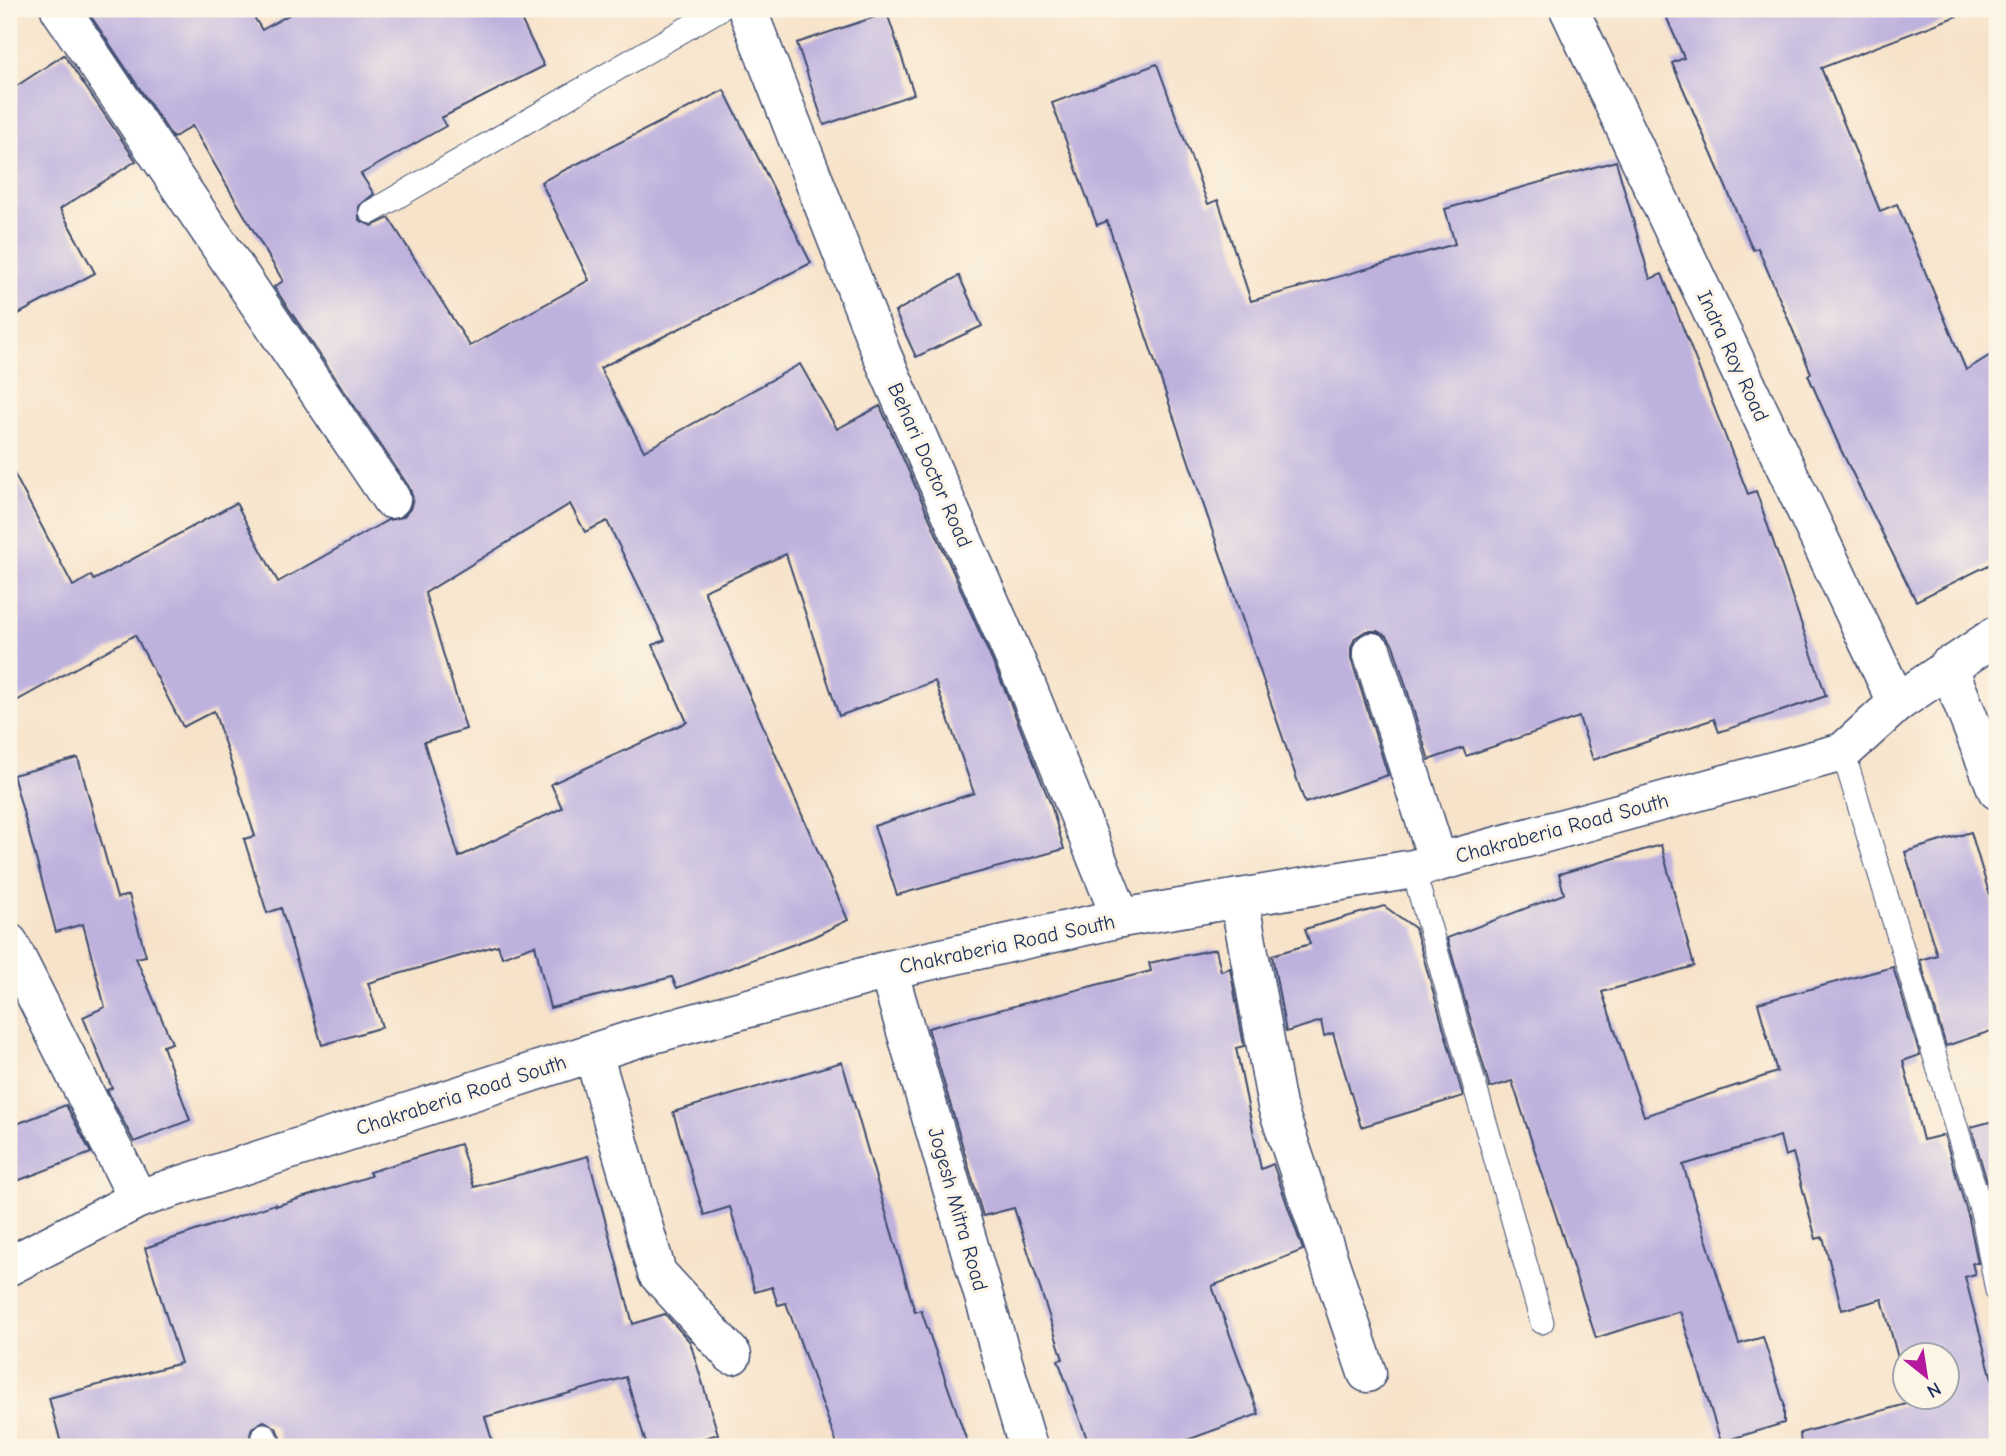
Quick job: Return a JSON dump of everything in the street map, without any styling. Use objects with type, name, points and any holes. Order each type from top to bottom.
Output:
[{"type":"street","points":[[60,9],[391,499]]},
{"type":"street","name":"Behari Doctor Road","points":[[747,9],[882,355],[1025,682],[1121,918]]},
{"type":"street","name":"Indra Roy Road","points":[[1569,9],[1898,703]]},
{"type":"street","name":"Chakraberia Road South","points":[[9,1266],[138,1199],[593,1054],[888,970],[1121,918],[1426,865],[1843,752],[1898,703],[1948,666],[1997,635]]},
{"type":"street","points":[[1372,652],[1426,865]]},
{"type":"street","points":[[1948,666],[1997,790]]},
{"type":"street","points":[[1239,898],[1276,1106],[1367,1373]]},
{"type":"street","points":[[9,943],[138,1199]]},
{"type":"street","name":"Jogesh Mitra Road","points":[[888,970],[1028,1447]]},
{"type":"street","points":[[593,1054],[657,1273],[732,1355]]},
{"type":"lane","points":[[371,212],[720,9]]},
{"type":"lane","points":[[1843,752],[1990,1212],[1997,1291]]},
{"type":"lane","points":[[1426,865],[1542,1322]]},
{"type":"building","points":[[86,9],[249,9],[262,30],[299,9],[516,9],[544,66],[441,118],[446,126],[361,174],[374,194],[359,206],[359,220],[372,226],[389,218],[470,346],[589,280],[541,182],[724,90],[811,263],[600,368],[644,451],[800,364],[837,429],[880,406],[1005,690],[1051,805],[1064,849],[897,895],[874,826],[974,793],[935,681],[839,716],[786,554],[704,591],[848,920],[813,937],[677,988],[672,977],[550,1008],[535,945],[502,957],[498,945],[368,983],[382,1027],[322,1045],[281,908],[267,913],[244,839],[255,836],[214,711],[183,727],[135,635],[9,705],[9,464],[73,586],[91,576],[94,580],[236,503],[278,582],[388,520],[403,517],[410,509],[413,498],[409,487],[274,287],[283,281],[192,126],[173,138]],"holes":[[[570,504],[585,532],[607,521],[665,640],[653,645],[687,722],[551,784],[562,808],[459,857],[424,742],[466,729],[425,593]]]},
{"type":"building","points":[[1663,9],[1964,9],[1965,13],[1821,68],[1880,211],[1897,204],[1966,370],[1997,351],[1997,561],[1916,601],[1841,450],[1758,248],[1753,250],[1672,63],[1684,58]]},
{"type":"building","points":[[887,13],[914,94],[824,125],[797,43]]},
{"type":"building","points":[[64,55],[136,161],[60,209],[95,273],[9,319],[9,91]]},
{"type":"building","points":[[1157,64],[1208,204],[1218,200],[1251,301],[1455,244],[1445,209],[1616,161],[1650,279],[1662,274],[1748,494],[1756,491],[1826,696],[1719,732],[1714,719],[1593,760],[1579,717],[1466,756],[1463,748],[1429,760],[1393,645],[1387,636],[1377,631],[1366,631],[1355,638],[1351,658],[1388,775],[1305,803],[1107,221],[1097,225],[1052,103]]},
{"type":"building","points":[[959,276],[982,326],[916,357],[895,312]]},
{"type":"building","points":[[78,758],[117,898],[129,895],[146,956],[136,958],[172,1043],[163,1046],[190,1120],[134,1142],[107,1090],[112,1088],[83,1017],[105,1007],[83,924],[56,932],[13,775]]},
{"type":"building","points":[[1971,832],[1997,920],[1997,1029],[1946,1046],[1920,960],[1937,955],[1905,852]]},
{"type":"building","points":[[1661,845],[1694,966],[1602,992],[1644,1116],[1777,1072],[1758,1003],[1893,967],[1920,1055],[1903,1061],[1923,1140],[1944,1135],[1969,1219],[1978,1263],[1972,1263],[1975,1274],[1965,1277],[1997,1398],[1997,1447],[1801,1447],[1800,1433],[1890,1408],[1960,1410],[1960,1340],[1893,1340],[1882,1299],[1842,1310],[1823,1237],[1816,1239],[1793,1153],[1785,1156],[1780,1136],[1683,1165],[1739,1344],[1763,1337],[1784,1404],[1784,1423],[1721,1442],[1680,1311],[1596,1338],[1512,1081],[1490,1088],[1447,938],[1564,894],[1559,874]]},
{"type":"building","points":[[1384,906],[1415,928],[1463,1096],[1361,1127],[1333,1033],[1324,1036],[1321,1021],[1286,1032],[1272,955],[1310,944],[1305,929]]},
{"type":"building","points":[[1216,949],[1221,971],[1230,968],[1244,1046],[1236,1048],[1261,1169],[1273,1164],[1303,1250],[1212,1286],[1259,1414],[1168,1447],[1090,1447],[1058,1360],[1063,1359],[1014,1208],[983,1216],[928,1028],[1151,971],[1149,963]]},
{"type":"building","points":[[842,1062],[915,1312],[921,1310],[969,1447],[838,1447],[786,1303],[778,1305],[772,1287],[755,1292],[730,1207],[704,1215],[673,1112]]},
{"type":"building","points":[[66,1105],[91,1153],[9,1184],[9,1127]]},
{"type":"building","points":[[1997,1120],[1997,1216],[1971,1127]]},
{"type":"building","points":[[460,1144],[474,1187],[588,1156],[633,1324],[665,1314],[690,1342],[718,1434],[675,1447],[647,1447],[626,1377],[485,1417],[494,1447],[284,1447],[276,1428],[264,1421],[252,1428],[250,1435],[254,1447],[62,1447],[49,1398],[181,1363],[145,1248],[275,1204],[276,1206],[371,1176],[369,1172]]}]
